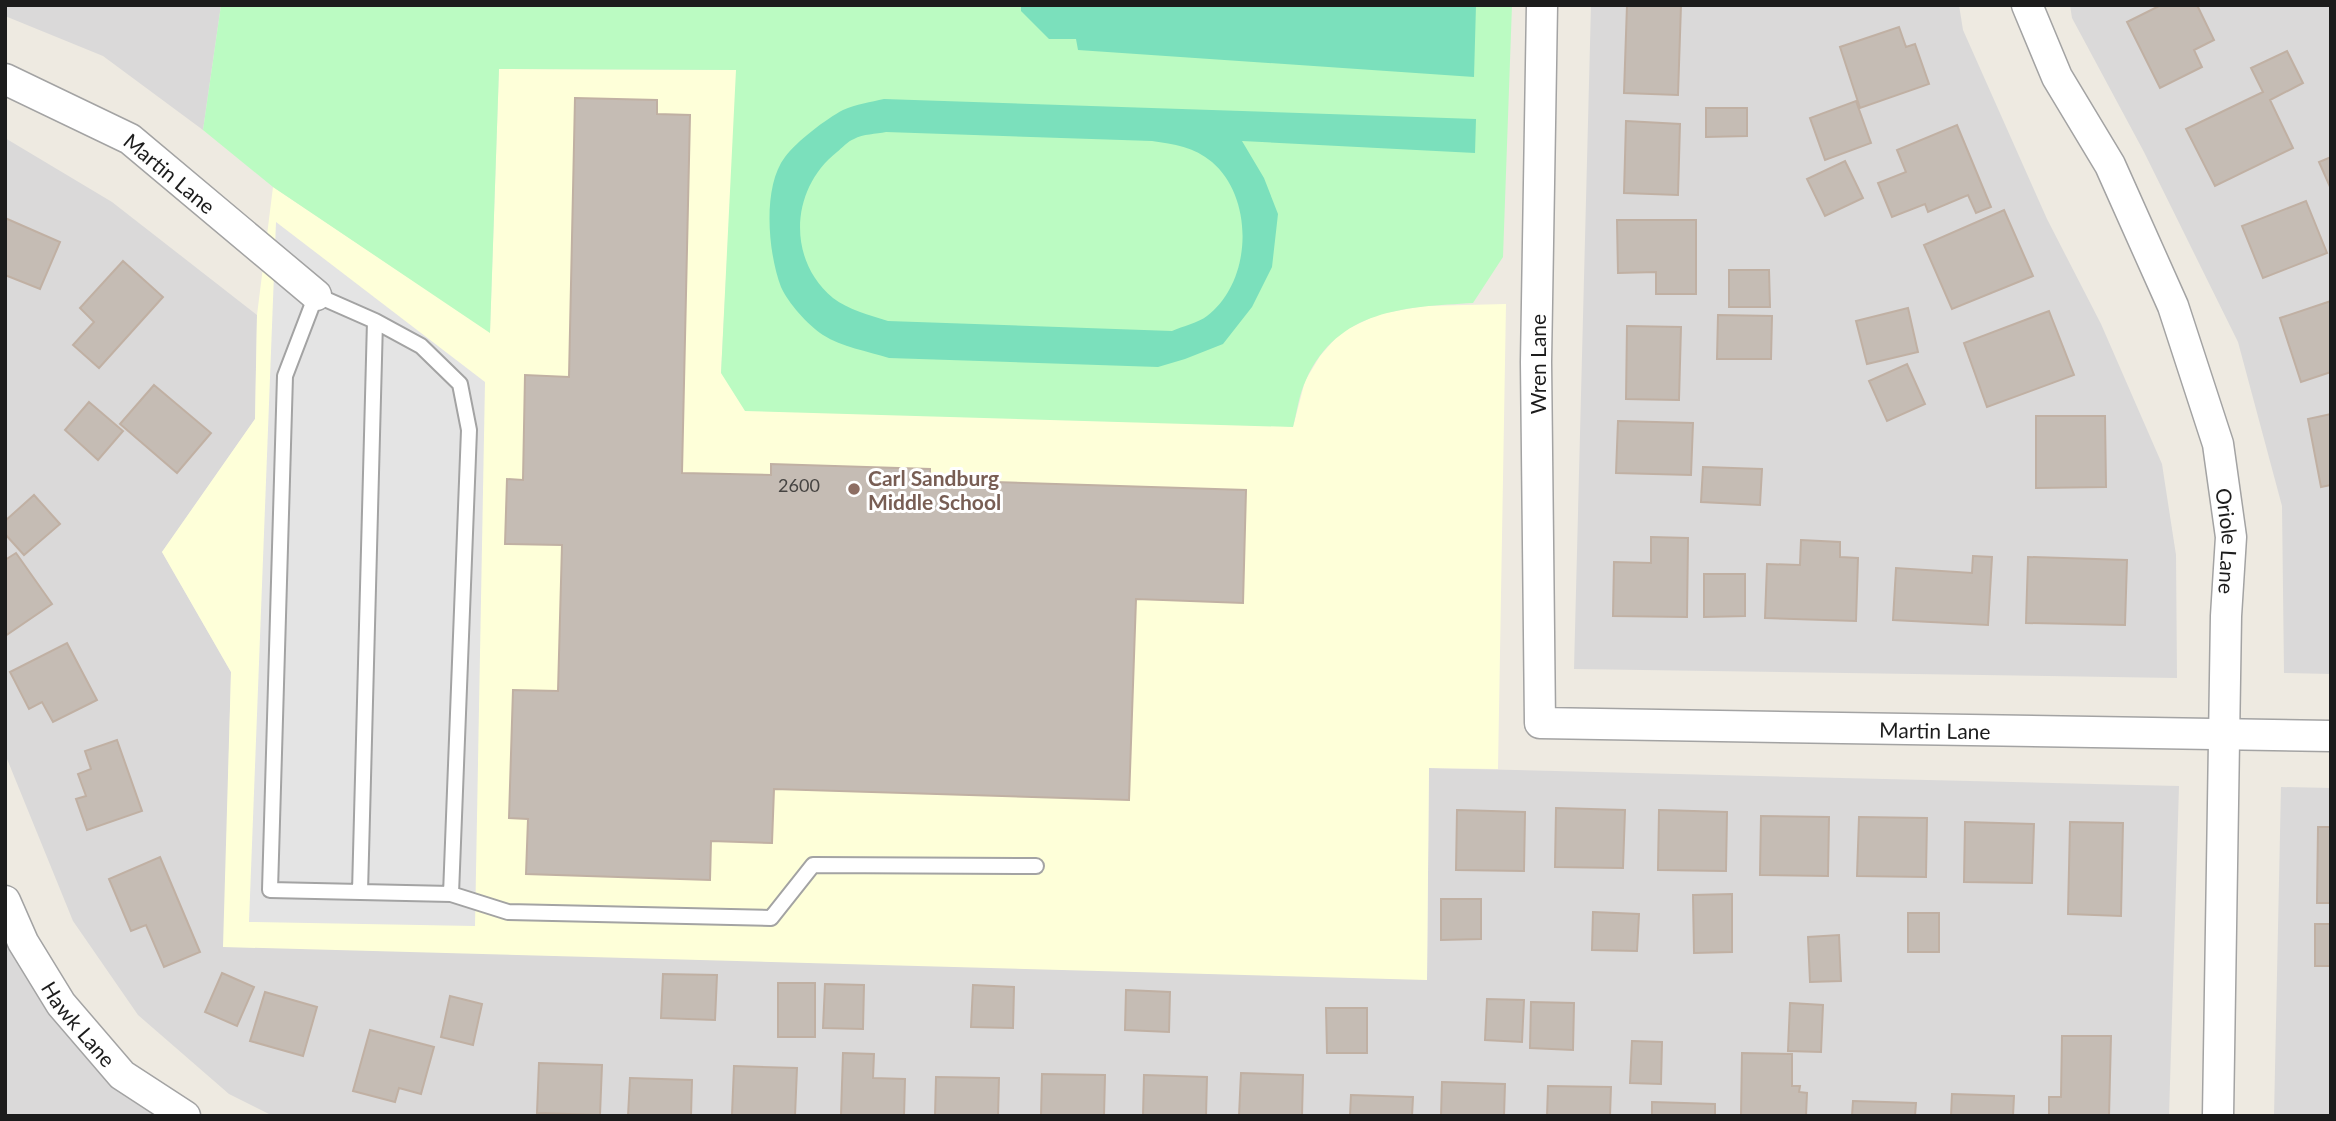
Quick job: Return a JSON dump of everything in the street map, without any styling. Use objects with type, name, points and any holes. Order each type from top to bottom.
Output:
[{"type":"street","name":"Wren Lane","points":[[1540,723],[1536,362],[1542,5]]},
{"type":"street","name":"Oriole Lane","points":[[2027,5],[2057,77],[2110,165],[2173,306],[2217,444],[2231,537],[2226,617],[2218,1116]]},
{"type":"street","name":"Martin Lane","points":[[5,79],[130,139],[316,295]]},
{"type":"street","name":"Martin Lane","points":[[1540,723],[2331,736]]},
{"type":"street","name":"Hawk Lane","points":[[5,901],[23,942],[61,1004],[122,1075],[185,1116]]},
{"type":"lane","points":[[451,894],[469,430],[460,384],[421,346],[375,321],[316,295],[285,376],[270,890],[451,894],[508,912],[771,918],[813,865],[1035,866]]},
{"type":"lane","points":[[360,892],[375,321]]},
{"type":"shaded area","points":[[5,5],[221,5],[203,130],[103,56],[5,16]]},
{"type":"shaded area","points":[[1591,5],[1959,5],[1963,30],[2047,219],[2101,324],[2162,464],[2176,555],[2177,678],[1574,669]]},
{"type":"shaded area","points":[[2070,5],[2331,5],[2331,674],[2284,673],[2282,506],[2238,342],[2144,152],[2072,18]]},
{"type":"shaded area","name":"Carl Sandburg Middle School","points":[[499,69],[737,70],[721,373],[1293,427],[1305,381],[1320,356],[1341,332],[1379,314],[1424,306],[1506,304],[1498,769],[1429,768],[1427,980],[223,947],[231,672],[162,552],[255,419],[257,315],[273,187],[490,332]]},
{"type":"shaded area","points":[[5,138],[112,202],[257,315],[255,419],[162,552],[231,672],[224,946],[1427,979],[1429,768],[2179,786],[2169,1116],[273,1116],[229,1094],[138,1015],[73,921],[5,754]]},
{"type":"shaded area","points":[[276,222],[485,382],[475,926],[249,922]]},
{"type":"shaded area","points":[[2281,787],[2331,788],[2331,1116],[2274,1116]]},
{"type":"shaded area","points":[[5,901],[62,1004],[185,1116],[5,1116]]},
{"type":"green space","points":[[221,5],[1512,5],[1503,257],[1473,303],[1399,310],[1376,316],[1355,325],[1336,339],[1320,356],[1306,380],[1293,427],[745,411],[721,373],[736,70],[499,69],[490,333],[273,187],[203,130]]},
{"type":"green space","points":[[1021,5],[1476,5],[1474,77],[1078,50],[1076,39],[1049,39],[1021,11]]},
{"type":"green space","points":[[884,99],[1476,119],[1475,153],[1242,141],[1264,178],[1278,214],[1272,267],[1252,307],[1223,344],[1185,359],[1158,367],[889,358],[830,339],[817,331],[799,313],[788,300],[776,273],[769,220],[773,185],[778,170],[790,151],[812,131],[843,110]],"holes":[[[886,132],[1152,141],[1191,150],[1212,162],[1226,178],[1236,197],[1241,218],[1240,262],[1233,283],[1222,301],[1207,316],[1195,323],[1172,331],[888,321],[852,309],[833,298],[818,282],[807,264],[801,244],[800,224],[810,185],[822,167],[847,143],[858,137]]]},
{"type":"building","points":[[1627,5],[1681,5],[1678,95],[1624,93]]},
{"type":"building","points":[[2161,5],[2197,5],[2214,40],[2194,50],[2202,67],[2160,88],[2127,22]]},
{"type":"building","points":[[1899,27],[1906,47],[1915,44],[1929,84],[1860,108],[1840,47]]},
{"type":"building","points":[[2287,51],[2303,83],[2270,100],[2293,148],[2215,186],[2186,129],[2263,92],[2251,68]]},
{"type":"building","points":[[575,98],[657,100],[657,114],[690,115],[682,473],[771,475],[771,464],[930,469],[930,480],[1246,490],[1243,603],[1136,599],[1129,800],[774,789],[772,843],[711,841],[710,880],[526,874],[528,819],[509,818],[513,690],[558,691],[562,545],[505,544],[507,479],[523,480],[525,375],[569,377]]},
{"type":"building","points":[[1856,101],[1871,143],[1825,160],[1810,118]]},
{"type":"building","points":[[1706,108],[1747,108],[1747,136],[1706,137]]},
{"type":"building","points":[[1626,121],[1680,124],[1678,195],[1624,193]]},
{"type":"building","points":[[1957,125],[1991,207],[1976,213],[1968,195],[1928,212],[1925,204],[1892,217],[1878,183],[1906,172],[1897,150]]},
{"type":"building","points":[[2331,157],[2331,189],[2319,162]]},
{"type":"building","points":[[1845,161],[1863,198],[1825,216],[1807,179]]},
{"type":"building","points":[[2306,201],[2327,253],[2263,278],[2242,226]]},
{"type":"building","points":[[2004,210],[2033,276],[1952,309],[1924,245]]},
{"type":"building","points":[[5,218],[60,242],[40,289],[5,275]]},
{"type":"building","points":[[1617,220],[1696,220],[1696,294],[1656,294],[1656,272],[1618,273]]},
{"type":"building","points":[[123,261],[163,297],[99,368],[73,345],[94,322],[80,308]]},
{"type":"building","points":[[1729,270],[1769,270],[1770,307],[1729,307]]},
{"type":"building","points":[[2331,301],[2331,372],[2301,382],[2280,318]]},
{"type":"building","points":[[1908,308],[1918,352],[1867,364],[1856,321]]},
{"type":"building","points":[[2049,311],[2074,375],[1987,407],[1964,343]]},
{"type":"building","points":[[1718,315],[1772,316],[1771,359],[1717,359]]},
{"type":"building","points":[[1627,326],[1681,327],[1679,400],[1626,399]]},
{"type":"building","points":[[1907,364],[1925,404],[1887,421],[1869,381]]},
{"type":"building","points":[[154,385],[211,433],[177,473],[120,424]]},
{"type":"building","points":[[89,402],[123,431],[98,460],[65,430]]},
{"type":"building","points":[[2331,414],[2331,485],[2321,487],[2308,419]]},
{"type":"building","points":[[2036,416],[2105,416],[2106,487],[2036,488]]},
{"type":"building","points":[[1618,421],[1693,423],[1691,475],[1616,473]]},
{"type":"building","points":[[1703,467],[1762,469],[1760,505],[1701,502]]},
{"type":"building","points":[[34,495],[60,524],[24,555],[5,534],[5,521]]},
{"type":"building","points":[[1651,537],[1688,538],[1687,617],[1613,616],[1614,562],[1651,563]]},
{"type":"building","points":[[1801,540],[1840,542],[1840,557],[1858,558],[1856,621],[1765,618],[1767,564],[1800,565]]},
{"type":"building","points":[[16,553],[52,604],[5,636],[5,560]]},
{"type":"building","points":[[1973,556],[1992,557],[1988,625],[1893,620],[1896,568],[1972,573]]},
{"type":"building","points":[[2028,557],[2127,560],[2125,625],[2026,623]]},
{"type":"building","points":[[1704,574],[1745,574],[1745,616],[1704,617]]},
{"type":"building","points":[[67,643],[97,700],[53,722],[42,702],[29,709],[10,672]]},
{"type":"building","points":[[117,740],[142,811],[87,830],[76,799],[86,796],[78,774],[91,769],[85,751]]},
{"type":"building","points":[[1556,808],[1625,810],[1623,868],[1555,867]]},
{"type":"building","points":[[1457,810],[1525,812],[1524,871],[1456,870]]},
{"type":"building","points":[[1659,810],[1727,812],[1726,871],[1658,870]]},
{"type":"building","points":[[1761,816],[1829,817],[1828,876],[1760,875]]},
{"type":"building","points":[[1859,817],[1927,818],[1926,877],[1857,876]]},
{"type":"building","points":[[1965,822],[2034,824],[2032,883],[1964,882]]},
{"type":"building","points":[[2070,822],[2123,823],[2121,916],[2068,914]]},
{"type":"building","points":[[2318,827],[2331,827],[2331,903],[2317,903]]},
{"type":"building","points":[[160,857],[200,952],[164,967],[146,925],[131,931],[109,879]]},
{"type":"building","points":[[1732,894],[1732,952],[1694,953],[1693,895]]},
{"type":"building","points":[[1441,899],[1481,899],[1481,939],[1441,940]]},
{"type":"building","points":[[1593,912],[1639,914],[1637,951],[1592,950]]},
{"type":"building","points":[[1908,913],[1939,913],[1939,952],[1908,952]]},
{"type":"building","points":[[2315,924],[2331,924],[2331,966],[2315,966]]},
{"type":"building","points":[[1839,935],[1841,981],[1810,982],[1808,937]]},
{"type":"building","points":[[222,973],[254,987],[237,1026],[205,1012]]},
{"type":"building","points":[[663,974],[717,975],[715,1020],[661,1018]]},
{"type":"building","points":[[778,983],[815,983],[815,1037],[778,1037]]},
{"type":"building","points":[[825,984],[864,985],[863,1029],[823,1028]]},
{"type":"building","points":[[973,985],[1014,987],[1013,1028],[971,1027]]},
{"type":"building","points":[[1126,990],[1170,992],[1169,1032],[1125,1030]]},
{"type":"building","points":[[265,992],[317,1007],[303,1056],[250,1041]]},
{"type":"building","points":[[450,996],[482,1004],[473,1045],[441,1037]]},
{"type":"building","points":[[1487,999],[1524,1000],[1522,1042],[1485,1040]]},
{"type":"building","points":[[1531,1002],[1574,1003],[1573,1050],[1530,1048]]},
{"type":"building","points":[[1790,1003],[1823,1005],[1821,1052],[1788,1051]]},
{"type":"building","points":[[1326,1008],[1367,1008],[1367,1053],[1327,1053]]},
{"type":"building","points":[[370,1030],[434,1047],[421,1094],[399,1088],[395,1102],[353,1091]]},
{"type":"building","points":[[2062,1036],[2111,1036],[2109,1116],[2049,1116],[2049,1097],[2061,1097]]},
{"type":"building","points":[[1632,1041],[1662,1042],[1661,1084],[1630,1083]]},
{"type":"building","points":[[843,1053],[874,1054],[873,1078],[905,1079],[904,1116],[841,1116]]},
{"type":"building","points":[[1742,1053],[1792,1054],[1792,1086],[1800,1086],[1799,1092],[1807,1093],[1806,1116],[1741,1116]]},
{"type":"building","points":[[539,1063],[602,1065],[600,1115],[537,1113]]},
{"type":"building","points":[[734,1066],[797,1068],[795,1116],[732,1115]]},
{"type":"building","points":[[1241,1073],[1303,1075],[1302,1116],[1239,1116]]},
{"type":"building","points":[[1042,1074],[1105,1075],[1104,1116],[1041,1116]]},
{"type":"building","points":[[1144,1075],[1207,1077],[1206,1116],[1143,1116]]},
{"type":"building","points":[[936,1077],[999,1078],[998,1116],[935,1116]]},
{"type":"building","points":[[630,1078],[692,1080],[691,1116],[628,1116]]},
{"type":"building","points":[[1442,1082],[1505,1084],[1504,1116],[1441,1116]]},
{"type":"building","points":[[1548,1086],[1611,1087],[1610,1116],[1547,1116]]},
{"type":"building","points":[[1952,1094],[2014,1096],[2013,1116],[1951,1116]]},
{"type":"building","points":[[1351,1095],[1413,1097],[1412,1116],[1350,1116]]},
{"type":"building","points":[[1853,1101],[1916,1103],[1915,1116],[1852,1116]]},
{"type":"building","points":[[1652,1102],[1715,1104],[1715,1116],[1652,1116]]},
{"type":"place","name":"Carl Sandburg Middle School","points":[[854,489]]}]
